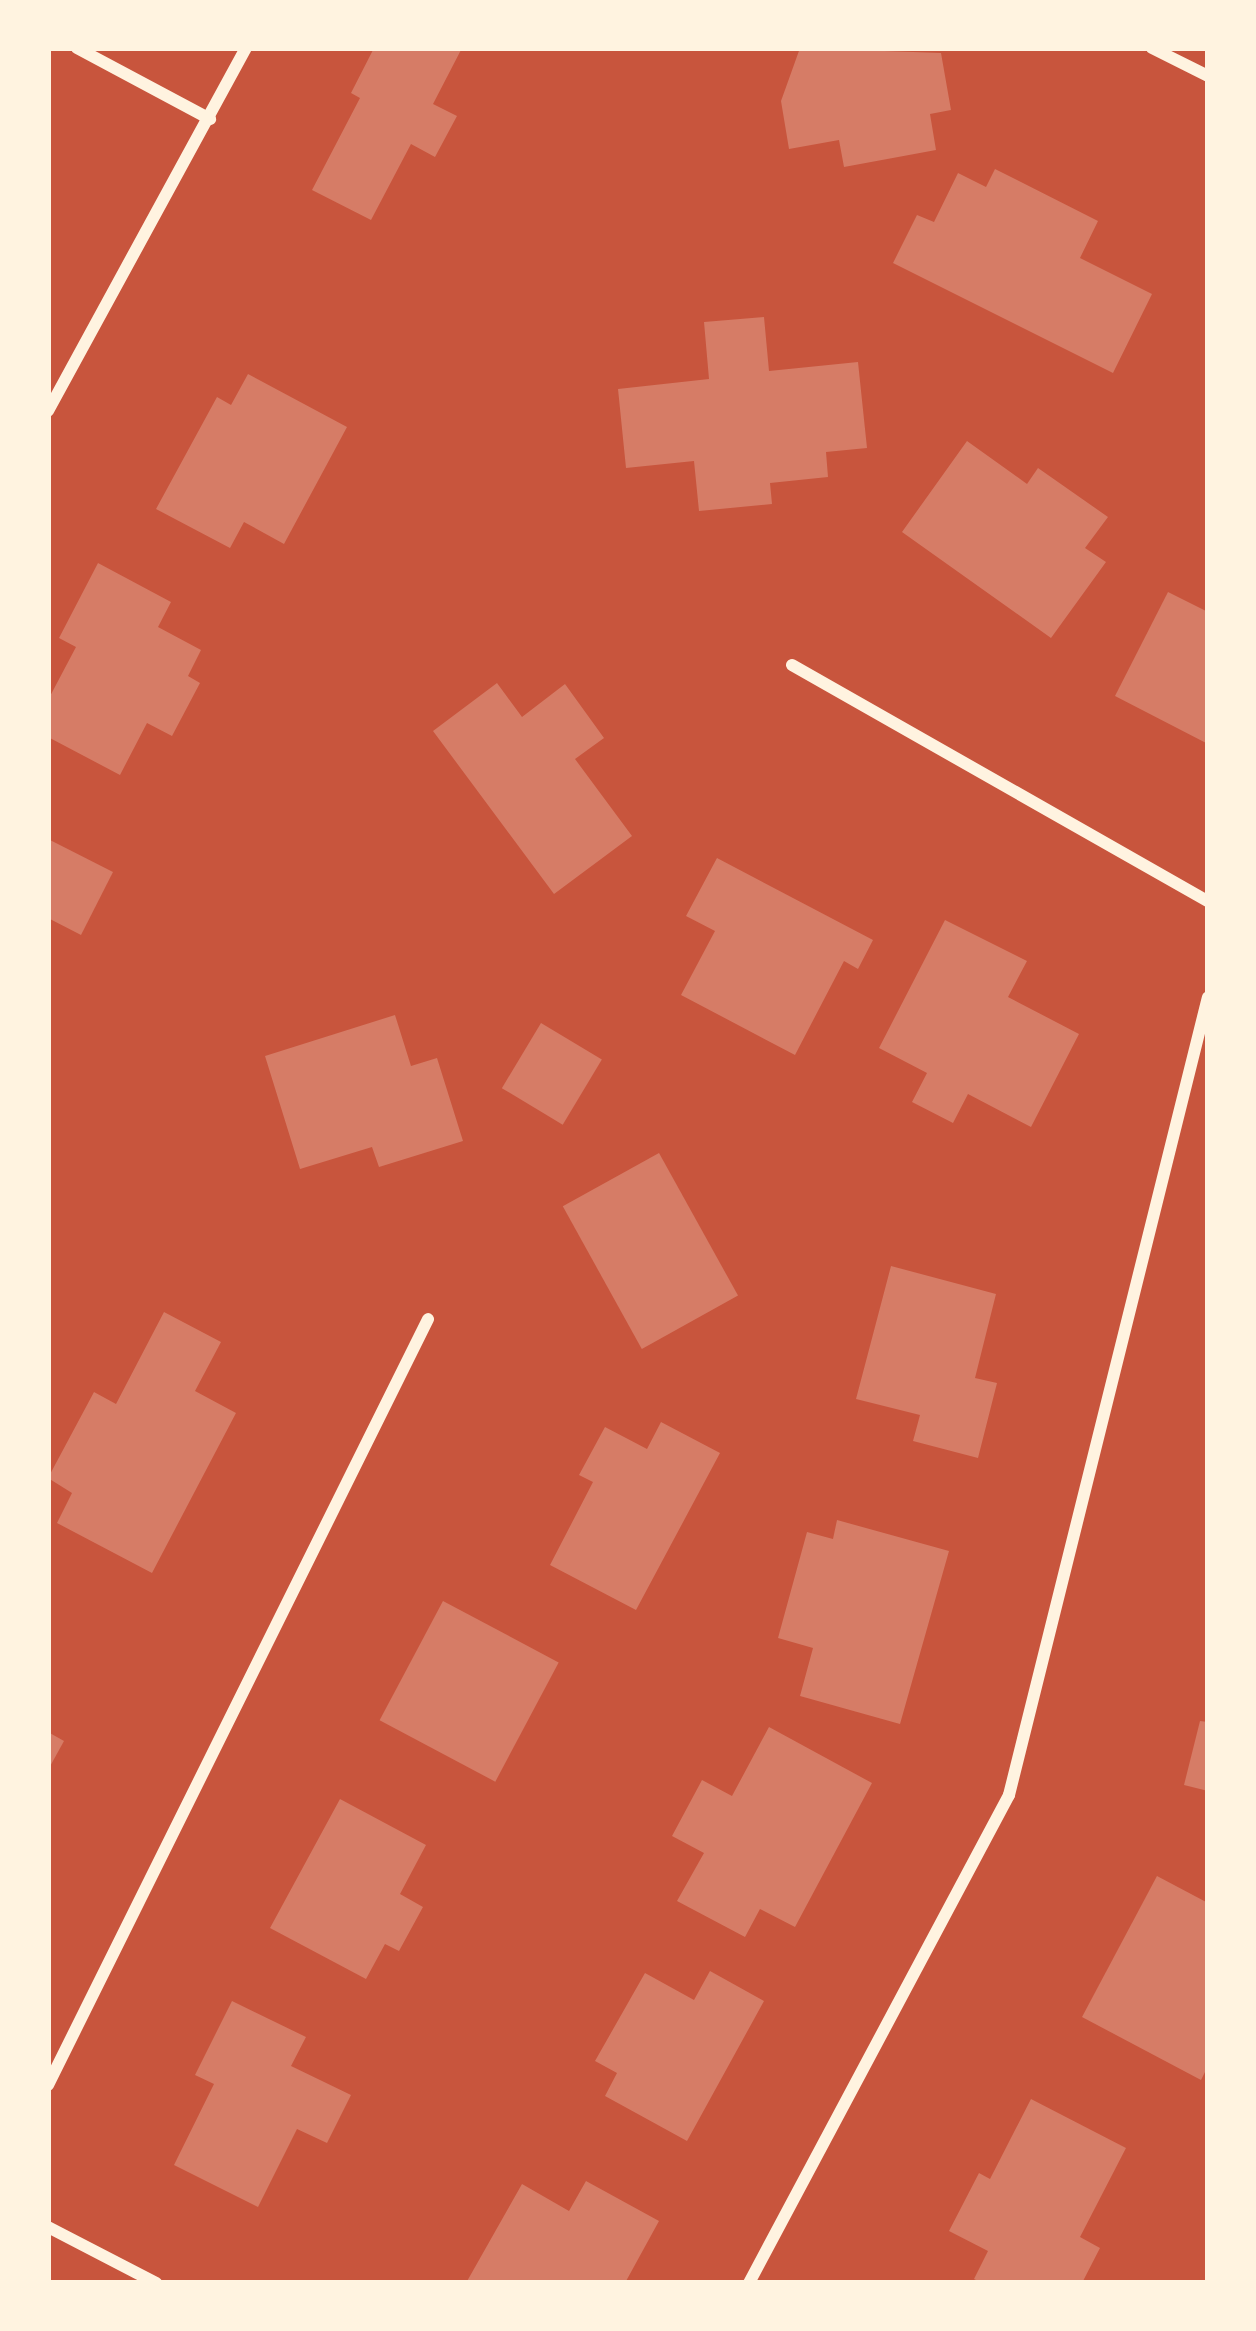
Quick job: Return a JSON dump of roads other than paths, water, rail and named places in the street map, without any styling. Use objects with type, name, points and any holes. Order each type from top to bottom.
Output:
[{"type":"street","points":[[77,48],[210,119]]},
{"type":"street","points":[[48,411],[246,48]]},
{"type":"street","points":[[1152,48],[1208,76]]},
{"type":"street","points":[[792,665],[1208,901]]},
{"type":"street","points":[[749,2283],[1009,1795],[1208,997]]},
{"type":"street","points":[[48,2085],[428,1318]]},
{"type":"street","points":[[48,2227],[156,2283]]}]
